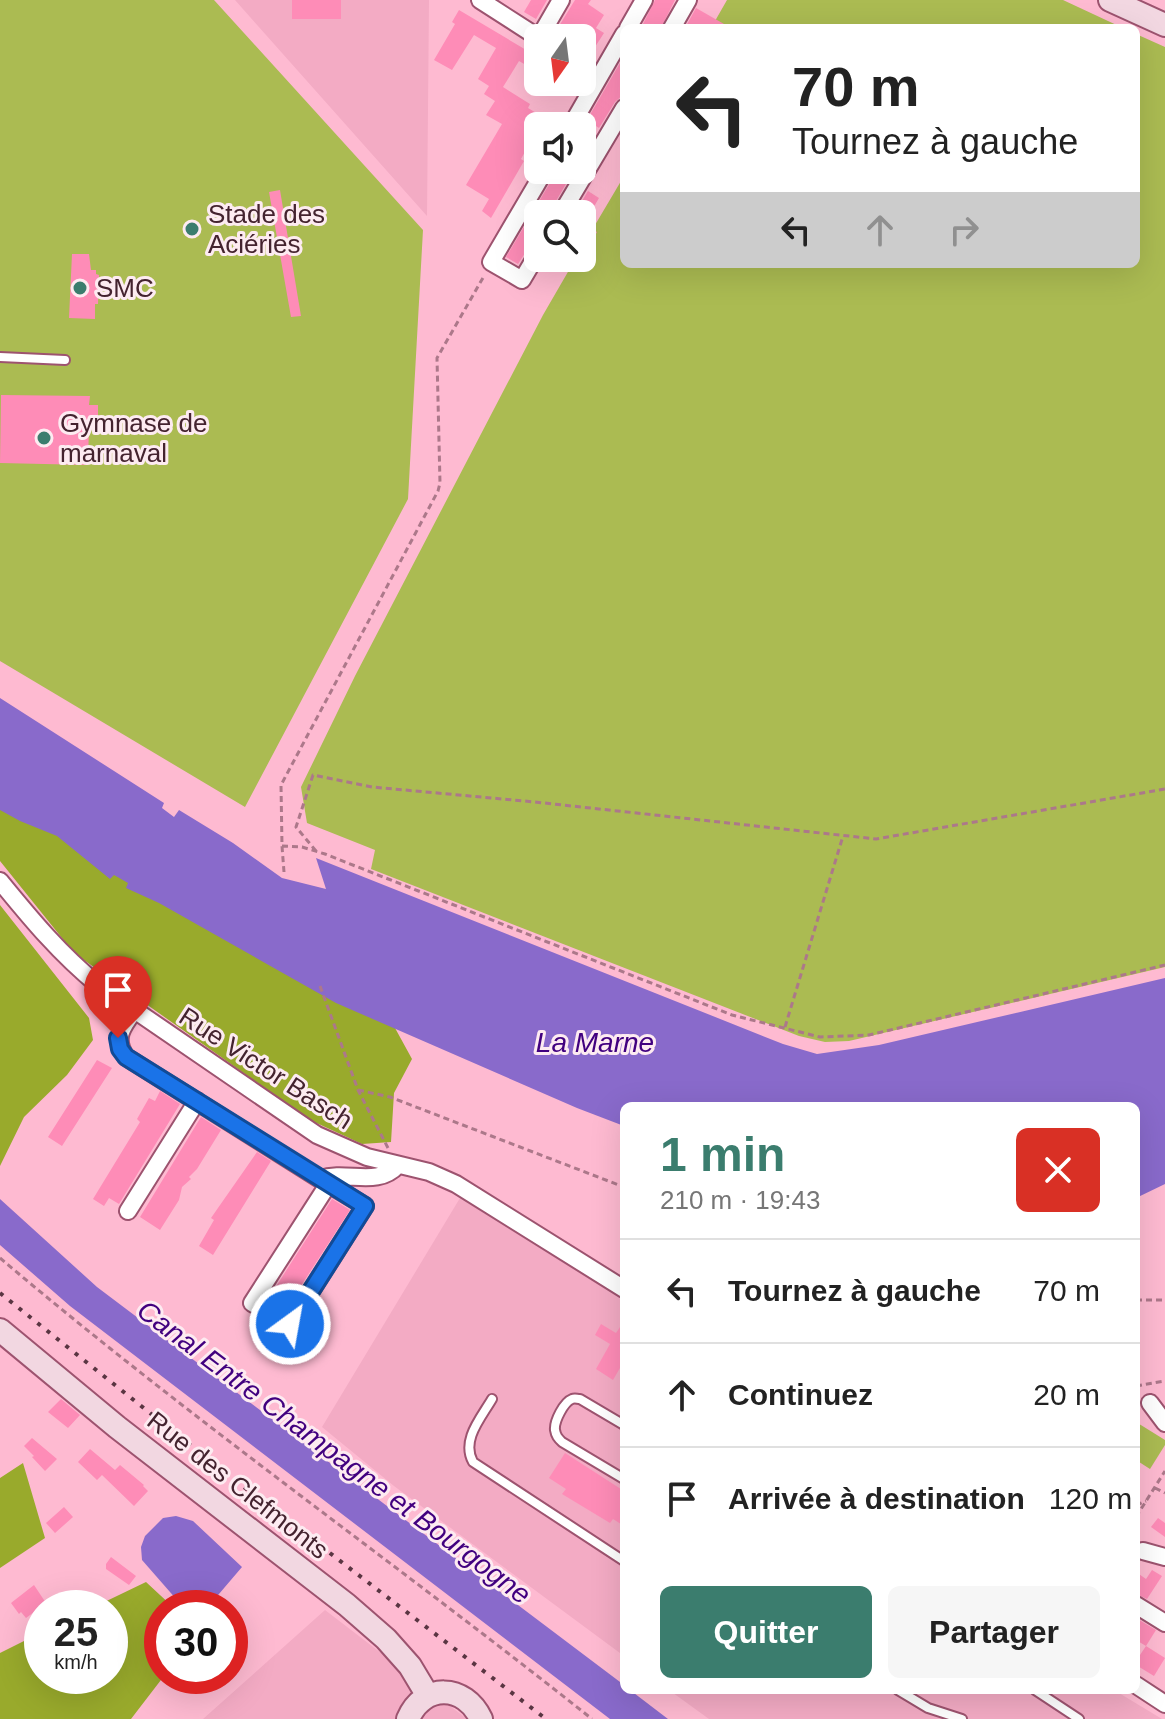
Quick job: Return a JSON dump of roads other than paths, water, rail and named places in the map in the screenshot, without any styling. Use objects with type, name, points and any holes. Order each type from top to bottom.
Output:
[{"type":"street","points":[[480,0],[539,38],[561,0]]},
{"type":"street","points":[[630,24],[644,0]]},
{"type":"street","points":[[674,24],[688,0]]},
{"type":"street","points":[[1110,0],[1165,25]]},
{"type":"street","points":[[579,112],[620,41]]},
{"type":"street","points":[[569,200],[620,115]]},
{"type":"street","points":[[524,206],[491,262],[522,280],[527,272]]},
{"type":"street","name":"Rue Victor Basch","points":[[0,881],[65,957],[98,985],[317,1135],[351,1151],[429,1172],[456,1184],[620,1286]]},
{"type":"street","points":[[134,1011],[118,1038],[120,1049],[126,1057],[324,1181],[365,1206],[290,1324],[252,1303],[324,1181],[341,1175],[376,1178],[385,1176],[398,1165]]},
{"type":"street","points":[[128,1211],[197,1101]]},
{"type":"street","name":"Rue des Clefmonts","points":[[0,1330],[117,1427],[347,1605],[386,1639],[410,1666],[428,1696]]},
{"type":"street","points":[[1150,1403],[1165,1423]]},
{"type":"street","points":[[1143,1551],[1165,1557]]},
{"type":"street","points":[[1140,1607],[1165,1623]]},
{"type":"street","points":[[1140,1688],[1165,1704]]},
{"type":"street","points":[[408,1719],[412,1710],[428,1696],[449,1692],[459,1695],[476,1708],[481,1719]]},
{"type":"lane","points":[[0,346],[0,357],[65,360]]},
{"type":"lane","points":[[492,1399],[470,1437],[468,1454],[473,1462],[620,1558]]},
{"type":"lane","points":[[620,1423],[580,1399],[572,1399],[556,1421],[555,1429],[562,1442],[620,1477]]},
{"type":"lane","points":[[905,1694],[928,1708],[962,1719]]},
{"type":"lane","points":[[1041,1694],[1079,1719]]},
{"type":"water","name":"La Marne","points":[[0,698],[164,803],[162,808],[174,817],[179,810],[282,878],[326,889],[316,858],[783,1044],[817,1054],[879,1045],[1165,978],[1165,1184],[1140,1196],[1140,1102],[620,1102],[620,1124],[336,1003],[159,903],[126,888],[128,883],[114,875],[110,879],[57,836],[0,810]]},
{"type":"water","points":[[0,1199],[97,1287],[620,1682],[620,1694],[635,1694],[668,1719],[610,1719],[70,1306],[0,1245]]},
{"type":"water","points":[[176,1516],[193,1521],[242,1567],[222,1590],[168,1590],[142,1560],[141,1547],[145,1536],[163,1518]]},
{"type":"railway","points":[[0,1293],[210,1461],[546,1719]]},
{"type":"place","name":"Stade des Aciéries","points":[[192,229]]},
{"type":"place","name":"SMC","points":[[80,288]]},
{"type":"place","name":"Gymnase de marnaval","points":[[44,438]]},
{"type":"water label","name":"Canal Entre Champagne et Bourgogne","points":[[334,1452]]}]
